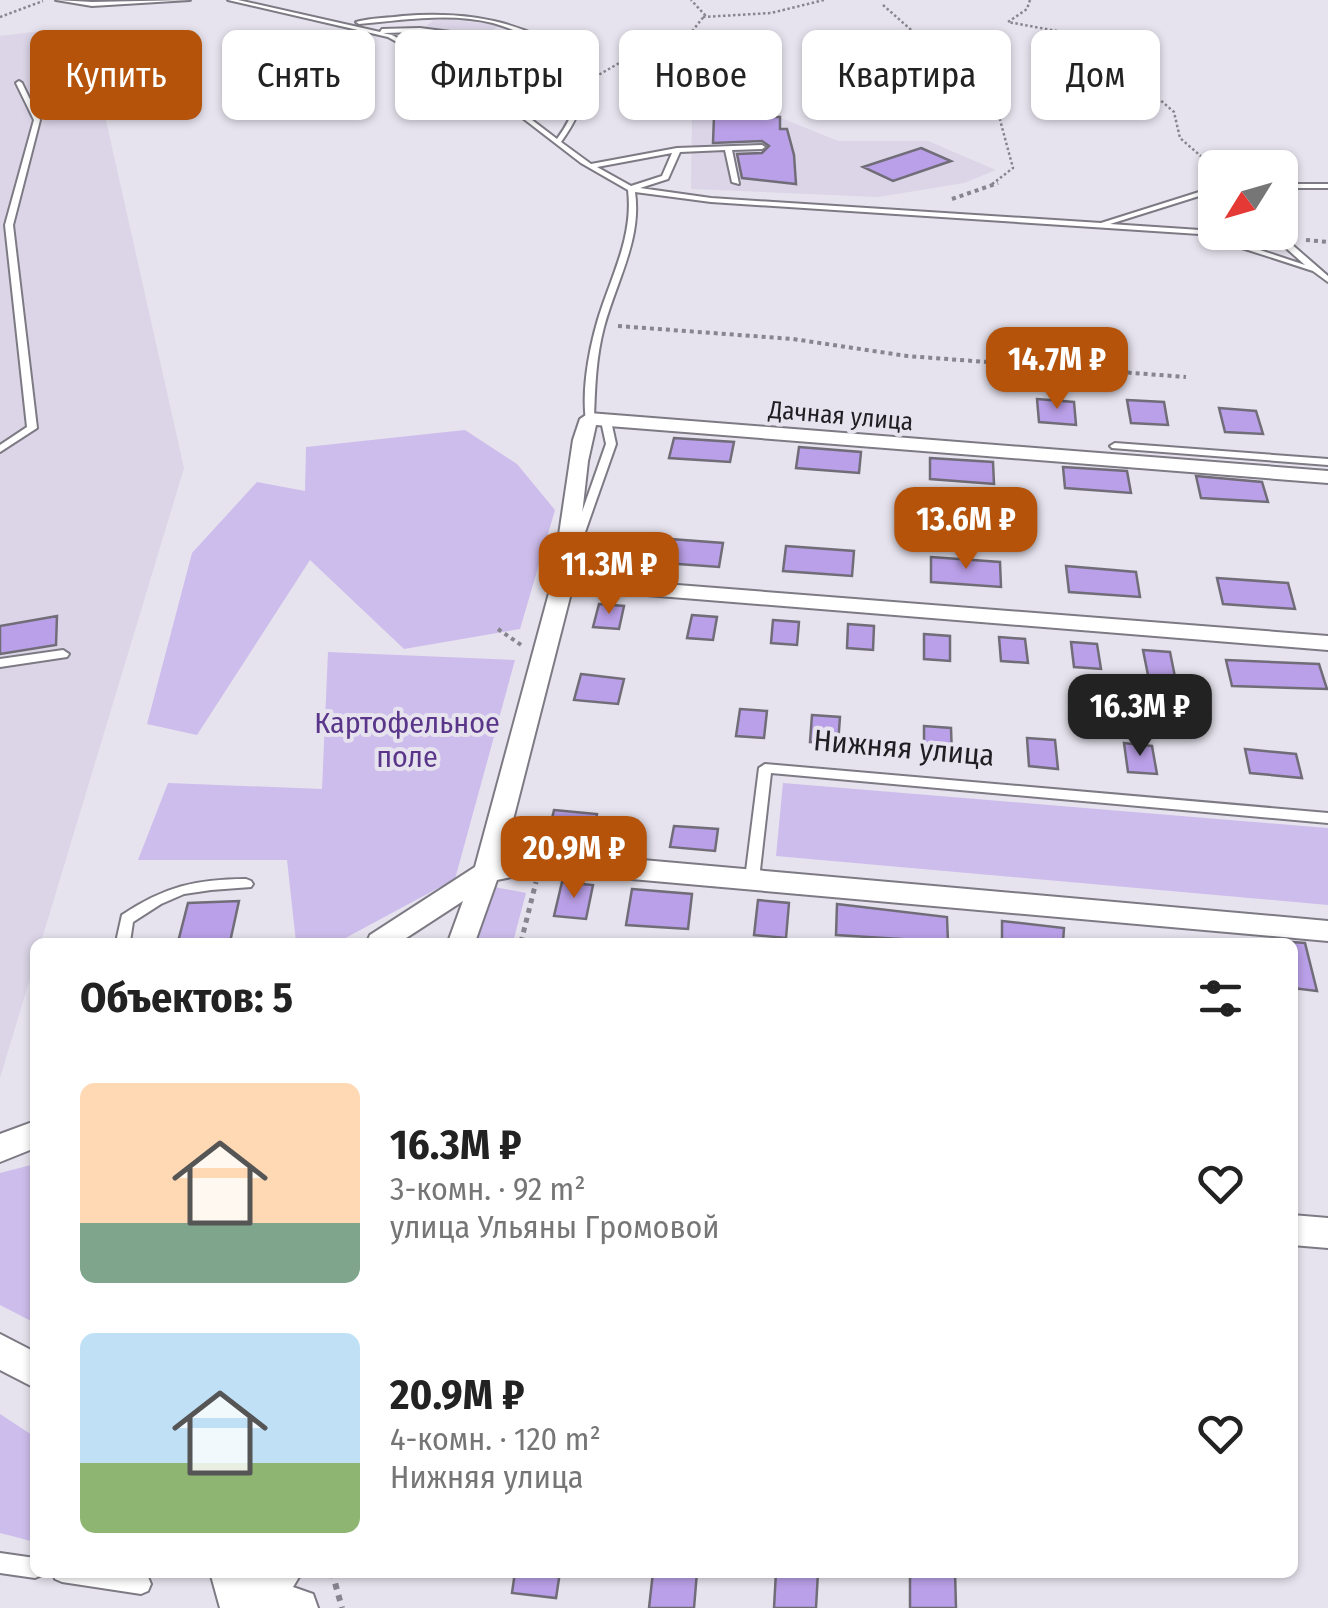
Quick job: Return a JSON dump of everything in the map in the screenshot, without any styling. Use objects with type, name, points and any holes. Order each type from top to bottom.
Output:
[{"type":"street","name":"Дачная улица","points":[[597,420],[1328,477]]},
{"type":"street","points":[[463,938],[487,872],[569,559],[572,479],[597,420]]},
{"type":"street","points":[[563,582],[1328,642]]},
{"type":"street","points":[[386,938],[487,872],[541,862],[1328,931]]},
{"type":"street","points":[[0,1148],[30,1136]]},
{"type":"street","points":[[1298,1230],[1328,1233]]},
{"type":"street","points":[[0,1351],[30,1368]]},
{"type":"street","points":[[235,1592],[269,1578]]},
{"type":"street","points":[[235,1592],[299,1608]]},
{"type":"lane","points":[[59,0],[92,4],[187,0]]},
{"type":"lane","points":[[231,0],[370,30]]},
{"type":"lane","points":[[346,24],[453,15],[488,18],[525,30]]},
{"type":"lane","points":[[0,449],[32,428],[4,226],[37,120],[19,83]]},
{"type":"lane","points":[[530,120],[591,166],[630,189],[711,200],[1198,235]]},
{"type":"lane","points":[[558,142],[575,120]]},
{"type":"lane","points":[[591,166],[677,150],[762,147]]},
{"type":"lane","points":[[728,148],[736,182]]},
{"type":"lane","points":[[630,189],[665,177],[677,150]]},
{"type":"lane","points":[[1298,186],[1328,186]]},
{"type":"lane","points":[[569,559],[612,444],[597,420],[591,369],[634,211],[630,189]]},
{"type":"lane","points":[[1098,226],[1198,194]]},
{"type":"lane","points":[[1246,250],[1325,275]]},
{"type":"lane","points":[[1294,250],[1325,275]]},
{"type":"lane","points":[[1115,446],[1328,462]]},
{"type":"lane","points":[[0,664],[63,654]]},
{"type":"lane","name":"Нижняя улица","points":[[752,878],[765,768],[1328,818]]},
{"type":"lane","points":[[124,938],[127,919],[161,894],[204,883],[246,884]]},
{"type":"lane","points":[[0,1563],[30,1567]]},
{"type":"lane","points":[[102,1578],[141,1584]]},
{"type":"path","points":[[0,17],[46,0]]},
{"type":"path","points":[[691,0],[703,17]]},
{"type":"path","points":[[599,75],[621,62],[682,44],[703,17],[771,13],[824,0]]},
{"type":"path","points":[[1030,0],[1027,9],[1008,22],[1068,34],[1097,45],[1174,112],[1180,138],[1198,154]]},
{"type":"path","points":[[883,5],[996,105],[1014,168],[998,183],[900,211]]},
{"type":"path","points":[[600,325],[793,338],[906,356],[1186,377]]},
{"type":"path","points":[[522,938],[541,862]]},
{"type":"path","points":[[334,1578],[342,1608]]},
{"type":"shaded area","points":[[436,18],[499,25],[493,30],[421,30]]},
{"type":"shaded area","points":[[30,32],[30,120],[106,120],[184,468],[42,938],[30,938],[30,979],[0,1078],[0,36]]},
{"type":"shaded area","points":[[782,118],[838,141],[928,141],[996,170],[964,183],[878,197],[691,189],[692,120]]},
{"type":"green space","points":[[465,430],[517,464],[555,510],[520,629],[404,649],[310,560],[197,735],[147,724],[192,553],[257,482],[305,491],[306,447]]},
{"type":"green space","name":"Картофельное поле","points":[[328,652],[515,660],[455,879],[345,938],[296,938],[287,860],[138,860],[168,783],[322,789]]},
{"type":"green space","points":[[783,783],[1328,828],[1328,905],[776,856]]},
{"type":"green space","points":[[489,886],[526,893],[514,938],[476,938]]},
{"type":"green space","points":[[30,1165],[30,1320],[0,1305],[0,1173]]},
{"type":"green space","points":[[0,1414],[30,1434],[30,1541],[0,1533]]},
{"type":"building","points":[[714,120],[780,120],[780,129],[787,129],[794,155],[796,184],[742,178],[737,154],[762,153],[769,146],[762,141],[713,143]]},
{"type":"building","points":[[921,148],[951,161],[893,181],[863,167]]},
{"type":"building","points":[[1037,399],[1074,402],[1076,425],[1039,422]]},
{"type":"building","points":[[1127,400],[1164,402],[1168,425],[1131,423]]},
{"type":"building","points":[[1219,408],[1256,411],[1263,434],[1225,432]]},
{"type":"building","points":[[674,438],[734,442],[730,462],[669,458]]},
{"type":"building","points":[[799,447],[861,452],[859,473],[796,468]]},
{"type":"building","points":[[930,458],[993,462],[994,484],[930,479]]},
{"type":"building","points":[[1063,467],[1127,471],[1131,493],[1065,488]]},
{"type":"building","points":[[1196,476],[1262,482],[1268,502],[1201,498]]},
{"type":"building","points":[[657,538],[723,543],[719,567],[651,562]]},
{"type":"building","points":[[786,546],[854,551],[852,576],[783,571]]},
{"type":"building","points":[[931,557],[1000,562],[1001,587],[931,582]]},
{"type":"building","points":[[1066,566],[1136,572],[1140,597],[1069,592]]},
{"type":"building","points":[[1217,578],[1288,583],[1295,609],[1223,604]]},
{"type":"building","points":[[599,604],[624,606],[619,629],[593,627]]},
{"type":"building","points":[[692,615],[717,617],[713,640],[687,638]]},
{"type":"building","points":[[57,616],[56,645],[0,654],[0,626]]},
{"type":"building","points":[[773,620],[799,622],[797,645],[771,643]]},
{"type":"building","points":[[848,624],[874,626],[873,650],[847,648]]},
{"type":"building","points":[[924,634],[950,636],[950,661],[924,659]]},
{"type":"building","points":[[999,637],[1025,639],[1028,663],[1001,661]]},
{"type":"building","points":[[1071,642],[1097,644],[1101,669],[1074,667]]},
{"type":"building","points":[[1143,650],[1170,652],[1175,677],[1148,675]]},
{"type":"building","points":[[1226,660],[1319,664],[1327,689],[1232,686]]},
{"type":"building","points":[[581,674],[624,679],[618,704],[574,700]]},
{"type":"building","points":[[740,709],[767,711],[764,738],[736,736]]},
{"type":"building","points":[[812,715],[840,717],[838,744],[810,742]]},
{"type":"building","points":[[924,726],[951,728],[952,756],[924,754]]},
{"type":"building","points":[[1027,738],[1055,740],[1058,769],[1029,766]]},
{"type":"building","points":[[1124,743],[1152,746],[1157,774],[1128,772]]},
{"type":"building","points":[[1245,749],[1296,754],[1302,778],[1250,773]]},
{"type":"building","points":[[554,810],[597,814],[593,835],[549,831]]},
{"type":"building","points":[[674,826],[718,829],[715,851],[670,847]]},
{"type":"building","points":[[562,882],[593,885],[586,919],[554,916]]},
{"type":"building","points":[[632,889],[692,894],[688,929],[626,925]]},
{"type":"building","points":[[758,900],[789,903],[786,938],[754,935]]},
{"type":"building","points":[[239,901],[231,938],[179,938],[188,903]]},
{"type":"building","points":[[837,904],[947,917],[948,938],[836,935]]},
{"type":"building","points":[[1002,921],[1064,928],[1063,938],[1002,938]]},
{"type":"building","points":[[1298,942],[1305,943],[1317,991],[1298,989]]},
{"type":"building","points":[[514,1578],[559,1578],[556,1598],[512,1593]]},
{"type":"building","points":[[652,1578],[696,1578],[694,1608],[649,1608]]},
{"type":"building","points":[[776,1578],[818,1578],[816,1608],[774,1608]]},
{"type":"building","points":[[910,1578],[955,1578],[956,1608],[910,1608]]}]
